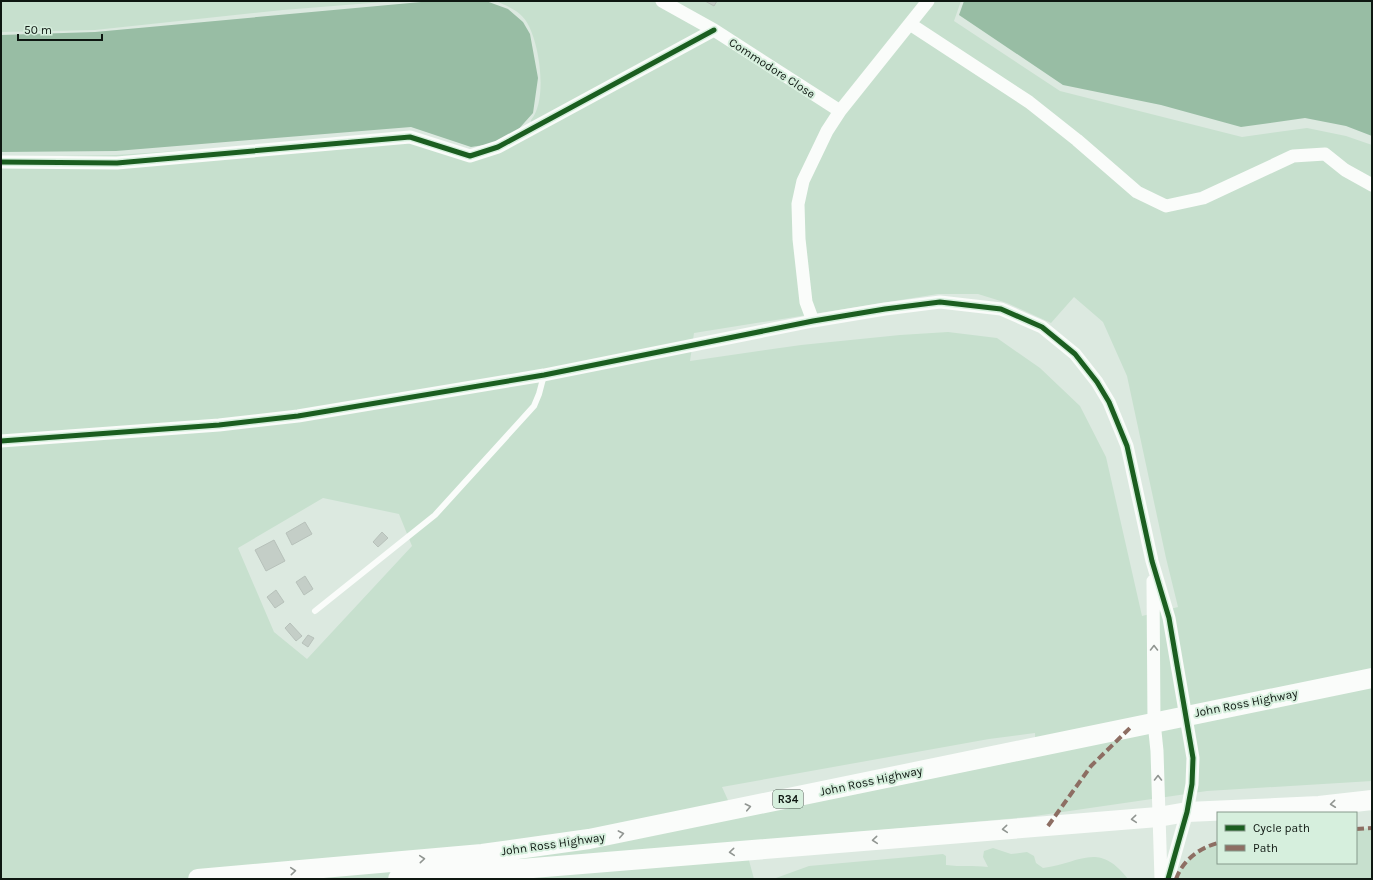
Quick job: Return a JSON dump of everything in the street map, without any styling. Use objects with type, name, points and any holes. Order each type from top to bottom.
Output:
[{"type":"main road","name":"John Ross Highway","points":[[198,879],[482,854],[590,839],[1186,715],[1372,678]]},
{"type":"main road","name":"John Ross Highway","points":[[398,879],[1158,817],[1187,812],[1319,806],[1372,800]]},
{"type":"street","name":"Commodore Close","points":[[662,1],[714,30],[840,111]]},
{"type":"street","points":[[813,321],[806,302],[799,239],[798,204],[803,181],[826,131],[840,111],[928,1]]},
{"type":"street","points":[[910,24],[1029,102],[1077,140],[1137,192],[1166,206],[1203,198],[1293,156],[1325,154],[1345,170],[1372,185]]},
{"type":"street","points":[[1,162],[117,163],[410,137],[470,156],[498,147],[714,30]]},
{"type":"street","points":[[1,441],[219,426],[290,417],[544,375],[813,321],[940,302],[1001,309],[1042,327],[1075,354],[1097,382],[1109,402],[1127,446],[1152,561],[1169,618],[1193,758],[1192,784],[1187,812],[1168,879]]},
{"type":"street","points":[[1152,561],[1154,621],[1154,722],[1157,751],[1160,879]]},
{"type":"lane","points":[[315,611],[435,515],[534,406],[544,375]]},
{"type":"shaded area","points":[[1,1],[396,1],[283,10],[95,30],[1,32]]},
{"type":"shaded area","points":[[432,1],[486,1],[508,9],[523,22],[530,34],[538,78],[533,113],[516,132],[498,143],[471,147],[411,127],[116,151],[1,152],[1,35],[95,32]]},
{"type":"shaded area","points":[[495,1],[961,1],[954,21],[1060,91],[1242,137],[1307,128],[1346,136],[1372,145],[1372,781],[1207,791],[1028,817],[744,842],[754,879],[1,879],[1,157],[116,155],[238,147],[409,131],[469,150],[480,152],[531,125],[531,120],[536,111],[541,86],[535,43],[526,21],[520,14]],"holes":[[[938,294],[978,294],[1007,303],[1051,323],[1074,297],[1103,322],[1127,376],[1178,607],[1142,616],[1106,457],[1080,406],[1040,368],[997,338],[948,332],[900,335],[801,345],[690,361],[694,333]],[[323,498],[399,514],[412,546],[307,659],[274,632],[238,548]],[[1035,733],[1036,757],[736,818],[722,787],[989,739]]]},
{"type":"shaded area","points":[[964,1],[1372,1],[1372,136],[1346,126],[1305,118],[1241,127],[1161,105],[1063,85],[959,15]]},
{"type":"shaded area","points":[[1372,828],[1372,879],[1176,879],[1183,866],[1192,856],[1204,848],[1217,843],[1217,864],[1357,864],[1357,829]]},
{"type":"shaded area","points":[[993,848],[1011,854],[1027,852],[1034,856],[1036,863],[1043,868],[1056,866],[1078,859],[1097,857],[1107,860],[1117,867],[1128,879],[765,879],[776,878],[809,866],[943,854],[946,856],[946,865],[988,867],[983,857],[984,851]]},
{"type":"building","points":[[705,1],[717,1],[714,6]]},
{"type":"building","points":[[305,522],[312,534],[292,545],[286,533]]},
{"type":"building","points":[[382,532],[388,538],[378,547],[373,542]]},
{"type":"building","points":[[274,540],[285,561],[266,571],[255,550]]},
{"type":"building","points":[[305,576],[313,589],[304,595],[296,582]]},
{"type":"building","points":[[276,590],[284,602],[275,608],[267,597]]},
{"type":"building","points":[[290,623],[302,636],[296,641],[285,628]]},
{"type":"building","points":[[308,635],[314,638],[308,647],[302,643]]},
{"type":"marked path","points":[[1048,826],[1091,766],[1131,727]]},
{"type":"marked path","points":[[1357,829],[1372,828]]},
{"type":"marked path","points":[[1176,879],[1183,866],[1192,856],[1204,848],[1217,843]]},
{"type":"cycle path","points":[[1,162],[117,163],[410,137],[470,156],[498,147],[714,30]]},
{"type":"cycle path","points":[[1,441],[219,425],[298,416],[544,375],[813,321],[885,309],[940,302],[1001,309],[1042,327],[1075,354],[1097,382],[1109,402],[1127,446],[1152,561],[1169,618],[1193,758],[1192,784],[1187,812],[1168,879]]}]
